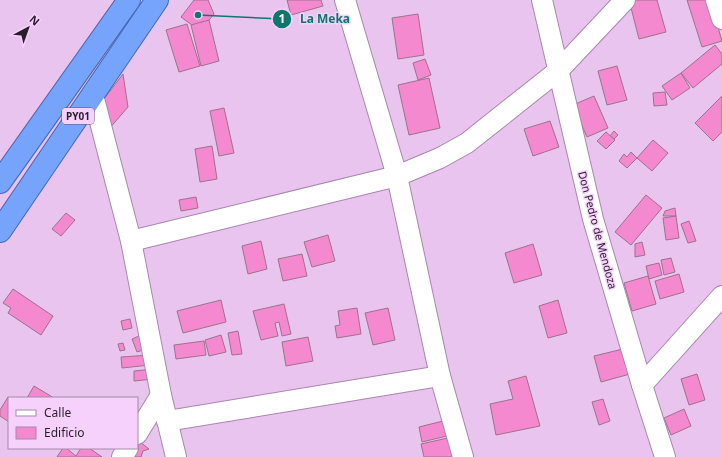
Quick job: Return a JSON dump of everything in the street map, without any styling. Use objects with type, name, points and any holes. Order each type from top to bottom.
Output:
[{"type":"highway","name":"PY01","points":[[0,182],[129,0]]},
{"type":"highway","name":"PY01","points":[[0,231],[157,0]]},
{"type":"street","points":[[345,0],[397,176],[440,376],[462,457]]},
{"type":"street","name":"Don Pedro de Mendoza","points":[[542,0],[594,219],[642,385],[665,457]]},
{"type":"street","points":[[130,241],[397,176],[440,158],[468,143],[559,70],[625,0]]},
{"type":"street","points":[[716,0],[722,19]]},
{"type":"street","points":[[92,95],[130,241],[161,395],[176,457]]},
{"type":"street","points":[[642,385],[722,296]]},
{"type":"street","points":[[167,421],[440,376]]},
{"type":"street","points":[[138,432],[161,395]]},
{"type":"building","points":[[194,0],[208,0],[214,14],[200,31],[181,17]]},
{"type":"building","points":[[287,0],[321,0],[323,6],[291,15]]},
{"type":"building","points":[[629,0],[657,0],[666,32],[639,39]]},
{"type":"building","points":[[687,0],[710,0],[722,41],[702,47]]},
{"type":"building","points":[[418,14],[424,55],[398,59],[392,18]]},
{"type":"building","points":[[209,20],[219,61],[201,66],[191,25]]},
{"type":"building","points":[[187,24],[200,66],[179,72],[166,30]]},
{"type":"building","points":[[715,45],[722,54],[722,64],[693,88],[681,73]]},
{"type":"building","points":[[425,59],[431,75],[418,80],[413,63]]},
{"type":"building","points":[[617,66],[627,100],[607,105],[598,71]]},
{"type":"building","points":[[681,73],[690,88],[672,100],[662,86]]},
{"type":"building","points":[[123,74],[128,107],[108,130],[104,99]]},
{"type":"building","points":[[429,78],[440,128],[409,135],[398,85]]},
{"type":"building","points":[[665,92],[667,105],[654,106],[653,93]]},
{"type":"building","points":[[594,96],[608,128],[587,137],[573,105]]},
{"type":"building","points":[[722,96],[722,132],[713,141],[695,123]]},
{"type":"building","points":[[224,108],[234,153],[219,156],[210,111]]},
{"type":"building","points":[[550,121],[559,147],[533,156],[524,129]]},
{"type":"building","points":[[614,131],[618,135],[614,139],[610,136]]},
{"type":"building","points":[[606,132],[615,140],[606,149],[597,141]]},
{"type":"building","points":[[653,140],[668,153],[652,171],[637,158]]},
{"type":"building","points":[[212,146],[217,179],[200,182],[195,149]]},
{"type":"building","points":[[631,152],[637,158],[627,168],[619,161],[624,154],[627,157]]},
{"type":"building","points":[[646,195],[662,208],[631,245],[615,232]]},
{"type":"building","points":[[196,197],[198,208],[181,211],[179,200]]},
{"type":"building","points":[[675,208],[676,216],[663,216],[665,211]]},
{"type":"building","points":[[66,213],[75,220],[61,236],[52,229]]},
{"type":"building","points":[[676,216],[679,238],[666,240],[663,218]]},
{"type":"building","points":[[689,221],[696,241],[688,243],[681,224]]},
{"type":"building","points":[[328,235],[335,261],[312,267],[304,242]]},
{"type":"building","points":[[261,241],[267,269],[248,274],[242,246]]},
{"type":"building","points":[[642,242],[645,255],[635,257],[635,244]]},
{"type":"building","points":[[533,244],[542,275],[514,283],[505,253]]},
{"type":"building","points":[[302,254],[307,276],[283,281],[278,259]]},
{"type":"building","points":[[671,258],[675,272],[664,275],[661,260]]},
{"type":"building","points":[[659,263],[662,275],[649,279],[646,266]]},
{"type":"building","points":[[679,274],[684,292],[660,299],[655,281]]},
{"type":"building","points":[[648,276],[656,304],[632,311],[624,283]]},
{"type":"building","points":[[13,289],[53,316],[41,335],[8,313],[11,308],[3,303]]},
{"type":"building","points":[[221,300],[226,322],[183,333],[177,311]]},
{"type":"building","points":[[558,300],[567,333],[548,338],[539,306]]},
{"type":"building","points":[[284,304],[291,334],[282,336],[279,322],[275,323],[278,336],[261,340],[253,311]]},
{"type":"building","points":[[357,308],[361,334],[337,338],[335,326],[340,325],[338,311]]},
{"type":"building","points":[[388,308],[395,340],[373,345],[365,313]]},
{"type":"building","points":[[130,319],[132,328],[123,330],[121,321]]},
{"type":"building","points":[[238,331],[242,354],[232,355],[228,333]]},
{"type":"building","points":[[144,334],[149,348],[137,352],[132,339]]},
{"type":"building","points":[[221,335],[226,352],[209,356],[205,340]]},
{"type":"building","points":[[308,337],[313,361],[286,366],[282,342]]},
{"type":"building","points":[[204,341],[206,355],[176,359],[174,345]]},
{"type":"building","points":[[123,343],[125,350],[120,351],[118,344]]},
{"type":"building","points":[[623,349],[630,374],[601,382],[594,356]]},
{"type":"building","points":[[150,355],[150,365],[122,368],[121,357]]},
{"type":"building","points":[[153,369],[153,379],[134,381],[134,371]]},
{"type":"building","points":[[697,374],[705,400],[689,405],[681,379]]},
{"type":"building","points":[[526,376],[540,426],[496,435],[490,404],[513,399],[508,381]]},
{"type":"building","points":[[34,386],[52,397],[28,397]]},
{"type":"building","points":[[8,397],[8,421],[0,416],[0,410]]},
{"type":"building","points":[[603,399],[610,421],[599,425],[592,402]]},
{"type":"building","points":[[684,409],[691,426],[671,435],[664,418]]},
{"type":"building","points":[[443,421],[447,436],[422,442],[419,427]]},
{"type":"building","points":[[452,437],[457,457],[424,457],[421,444]]},
{"type":"building","points":[[140,442],[149,449],[143,451],[141,457],[129,457],[135,449],[138,449]]},
{"type":"building","points":[[62,449],[67,449],[76,456],[80,449],[90,449],[102,457],[57,457]]},
{"type":"place","name":"La Meka","points":[[198,15]]}]
